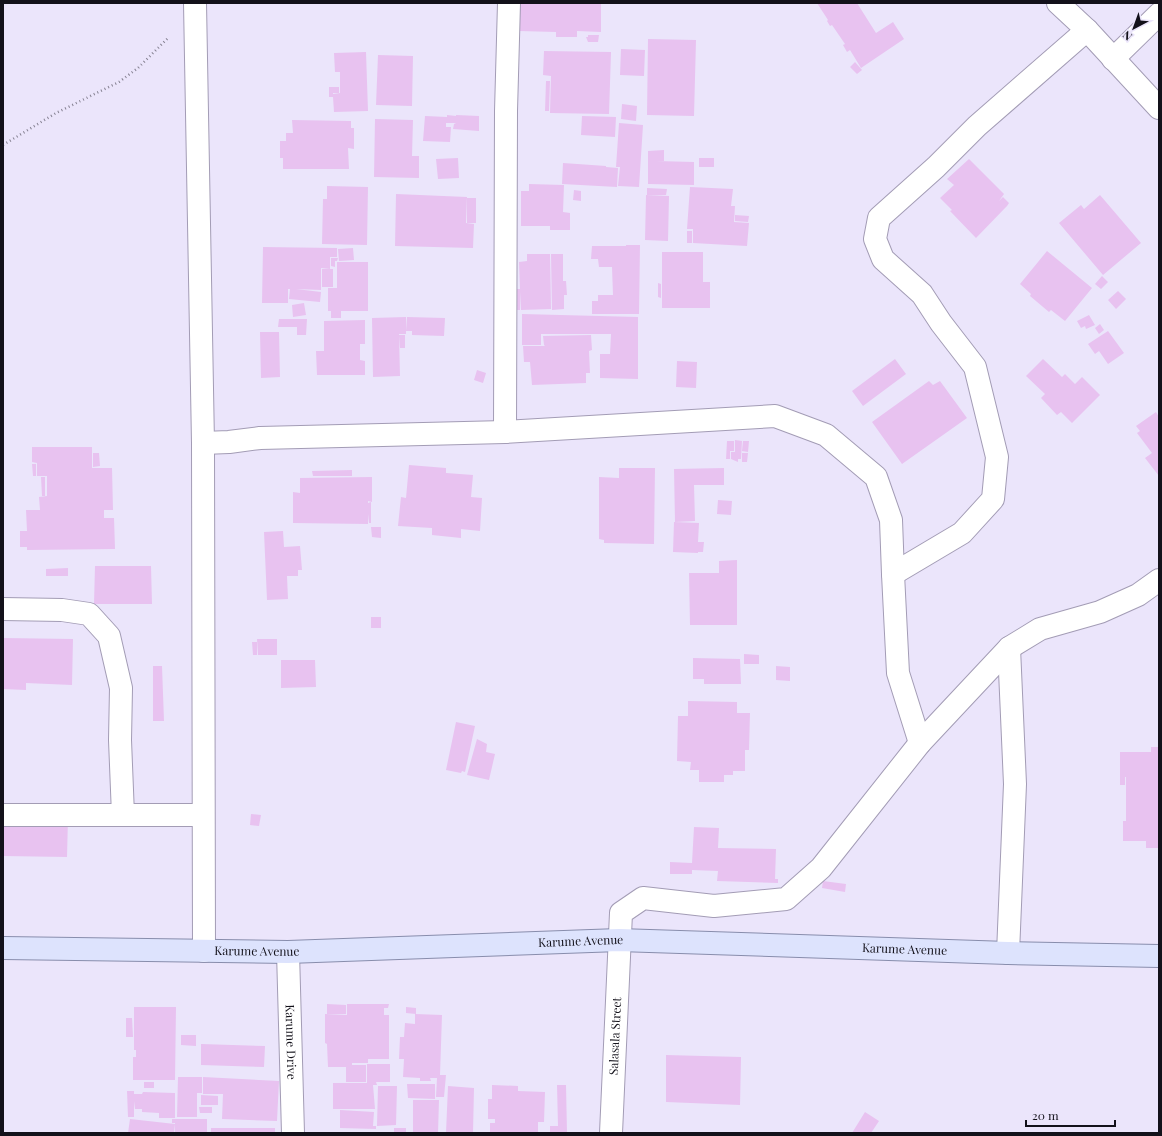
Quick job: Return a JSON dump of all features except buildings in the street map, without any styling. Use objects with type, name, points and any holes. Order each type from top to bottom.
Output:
[{"type":"main road","name":"Karume Avenue","points":[[3,948],[288,952],[619,940],[1008,953],[1159,956]]},
{"type":"street","points":[[505,432],[506,111],[508,3]]},
{"type":"street","points":[[1058,3],[1087,30],[1159,108]]},
{"type":"street","points":[[195,6],[203,443],[204,951]]},
{"type":"street","points":[[1113,59],[1159,14]]},
{"type":"street","points":[[893,574],[962,533],[993,499],[997,457],[975,367],[941,323],[922,294],[884,259],[875,239],[879,218],[936,167],[977,126],[1087,30]]},
{"type":"street","points":[[203,443],[229,442],[260,438],[505,432],[775,416],[826,435],[876,477],[891,520],[898,673],[920,743],[1008,648],[1040,629],[1100,612],[1138,595],[1159,580]]},
{"type":"street","points":[[3,609],[62,610],[89,614],[109,636],[121,688],[120,740],[124,815]]},
{"type":"street","points":[[1008,648],[1015,784],[1008,953]]},
{"type":"street","name":"Salasala Street","points":[[611,1133],[621,913],[643,898],[714,906],[786,899],[821,868],[920,743]]},
{"type":"street","points":[[3,815],[203,814]]},
{"type":"street","name":"Karume Drive","points":[[288,952],[293,1133]]},
{"type":"path","points":[[3,146],[56,113],[119,82],[138,68],[195,6]]}]
